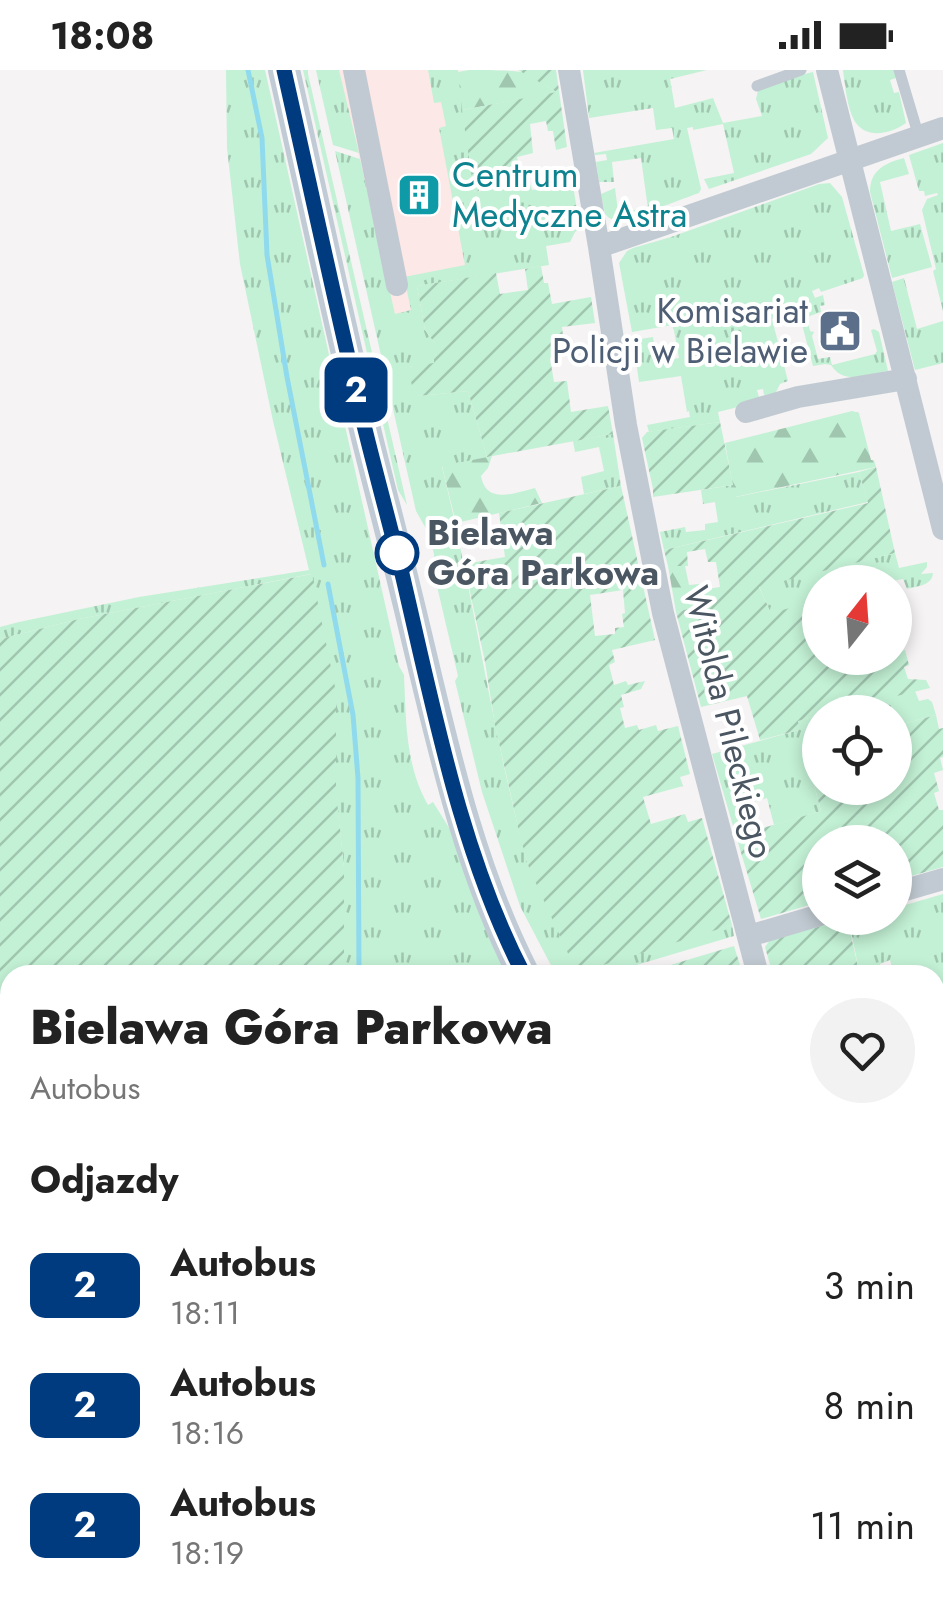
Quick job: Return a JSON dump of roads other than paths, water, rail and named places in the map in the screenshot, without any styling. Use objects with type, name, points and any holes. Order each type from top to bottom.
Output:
[{"type":"main road","points":[[284,70],[424,671],[490,905],[519,965]]},
{"type":"street","points":[[354,70],[397,286]]},
{"type":"street","name":"Witolda Pileckiego","points":[[570,70],[626,425],[663,613],[756,965]]},
{"type":"street","points":[[827,70],[943,529]]},
{"type":"street","points":[[600,246],[943,128]]},
{"type":"street","points":[[746,412],[798,397],[906,379]]},
{"type":"street","points":[[912,888],[943,878]]},
{"type":"street","points":[[749,936],[802,920]]},
{"type":"lane","points":[[757,86],[800,70]]},
{"type":"lane","points":[[900,70],[918,137]]},
{"type":"waterway","points":[[248,70],[262,138],[267,255],[324,565]]},
{"type":"waterway","points":[[328,584],[353,715],[358,778],[359,965]]},
{"type":"place","name":"Centrum Medyczne Astra","points":[[419,195]]},
{"type":"place","name":"Komisariat Policji w Bielawie","points":[[840,331]]},
{"type":"place","name":"Bielawa Góra Parkowa","points":[[397,553]]}]
